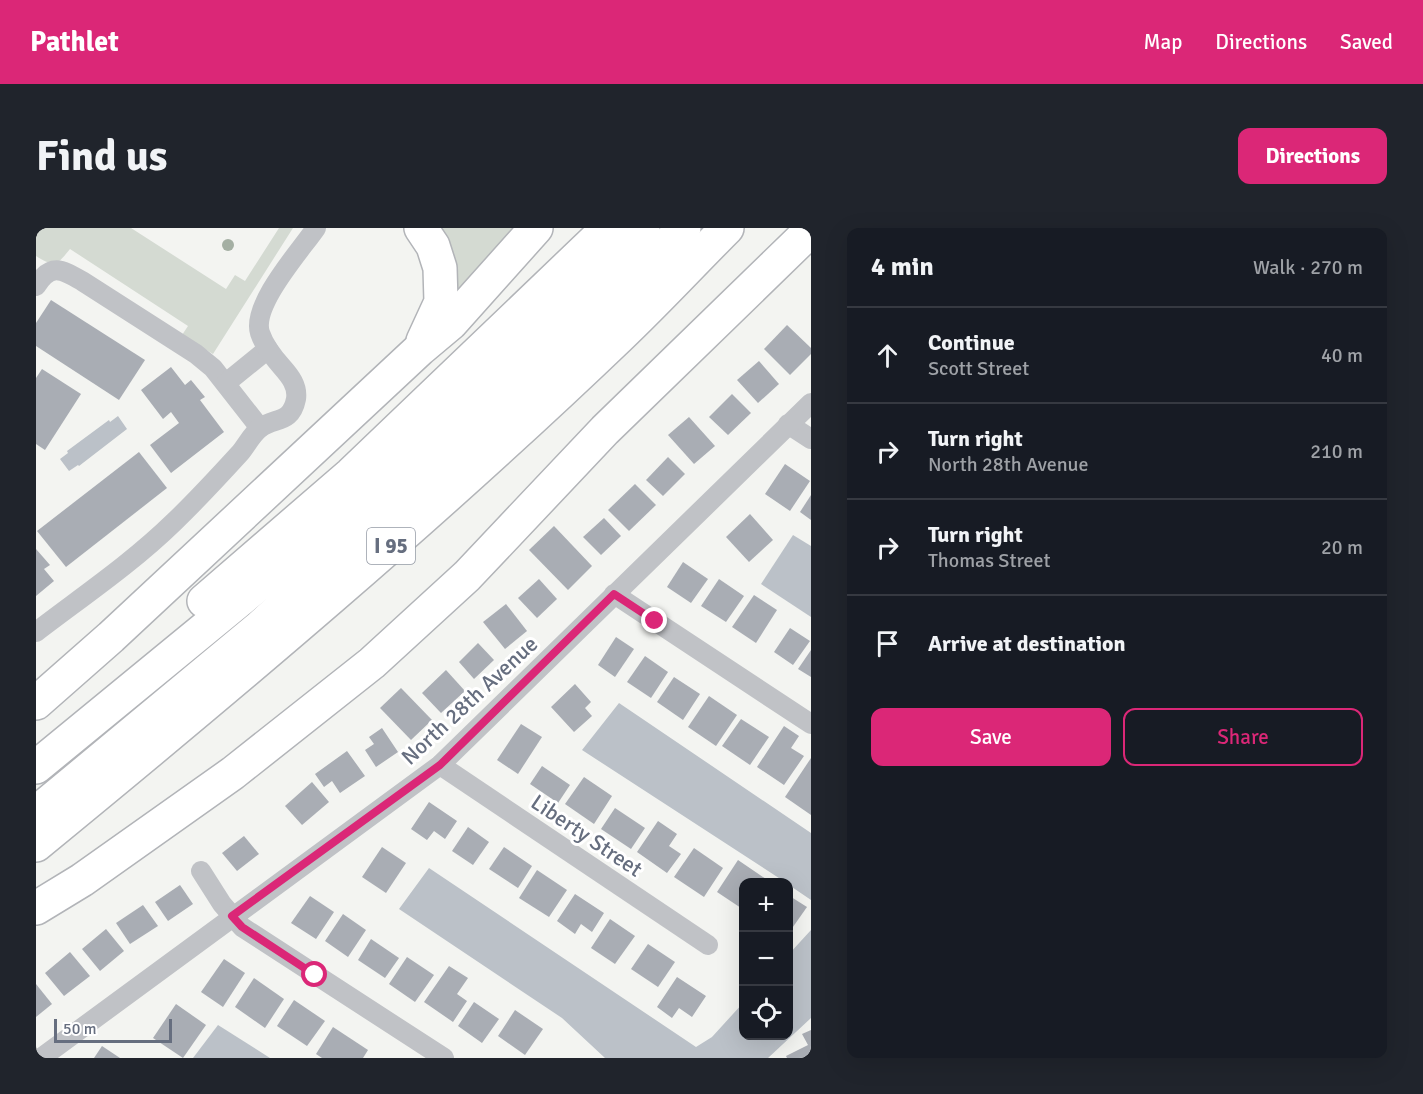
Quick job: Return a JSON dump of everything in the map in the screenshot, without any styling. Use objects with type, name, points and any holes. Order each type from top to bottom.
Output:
[{"type":"highway","points":[[420,349],[441,302],[440,268],[433,246],[421,228]]},
{"type":"highway","points":[[36,703],[111,637],[420,349],[451,323],[536,228]]},
{"type":"highway","points":[[36,741],[90,700],[351,474],[608,228]]},
{"type":"highway","points":[[36,767],[315,539],[643,228]]},
{"type":"highway","points":[[36,813],[268,619],[561,350],[684,228]]},
{"type":"highway","name":"I 95","points":[[36,845],[144,757],[406,533],[620,337],[728,228]]},
{"type":"highway","points":[[36,908],[82,880],[233,773],[372,663],[467,576],[605,430],[811,230]]},
{"type":"street","points":[[36,632],[114,573],[175,522],[240,453],[260,428],[287,417],[293,409],[297,390],[271,354],[259,332],[259,318],[263,306],[310,232]]},
{"type":"street","points":[[36,286],[43,275],[49,271],[65,272],[102,294],[213,368],[260,428]]},
{"type":"street","points":[[230,388],[271,354]]},
{"type":"street","name":"North 28th Avenue","points":[[41,1058],[440,765],[811,403]]},
{"type":"street","points":[[788,424],[811,439]]},
{"type":"street","points":[[614,594],[811,724]]},
{"type":"street","name":"Liberty Street","points":[[440,765],[708,945]]},
{"type":"street","points":[[201,872],[242,927],[444,1058]]},
{"type":"shaded area","points":[[36,228],[131,228],[226,289],[235,275],[245,281],[279,228],[293,228],[213,354],[182,335],[188,326],[70,249],[62,259],[55,263],[36,256]]},
{"type":"shaded area","points":[[433,228],[514,228],[456,298]]},
{"type":"shaded area","points":[[118,416],[127,429],[79,466],[69,471],[60,459],[68,453],[67,451]]},
{"type":"shaded area","points":[[793,535],[811,546],[811,617],[761,584]]},
{"type":"shaded area","points":[[619,703],[811,833],[811,900],[793,888],[793,878],[779,878],[582,750]]},
{"type":"shaded area","points":[[429,868],[696,1047],[712,1037],[739,1007],[739,1040],[787,1040],[768,1058],[605,1058],[562,1018],[399,909]]},
{"type":"shaded area","points":[[811,930],[811,1018],[793,1035],[793,950]]},
{"type":"shaded area","points":[[218,1025],[270,1058],[193,1058]]},
{"type":"building","points":[[51,300],[145,360],[119,400],[36,346],[36,323]]},
{"type":"building","points":[[787,325],[811,348],[811,354],[790,375],[764,349]]},
{"type":"building","points":[[759,361],[779,384],[758,403],[737,380]]},
{"type":"building","points":[[171,367],[185,385],[191,380],[205,397],[200,400],[224,432],[171,473],[150,445],[179,423],[171,412],[163,419],[141,390]]},
{"type":"building","points":[[42,369],[81,394],[45,450],[36,444],[36,378]]},
{"type":"building","points":[[732,394],[751,413],[728,435],[709,417]]},
{"type":"building","points":[[689,417],[715,446],[694,464],[668,435]]},
{"type":"building","points":[[139,452],[167,488],[66,567],[37,531]]},
{"type":"building","points":[[668,457],[685,474],[663,496],[646,480]]},
{"type":"building","points":[[785,464],[810,481],[790,511],[765,494]]},
{"type":"building","points":[[635,484],[656,505],[629,531],[608,510]]},
{"type":"building","points":[[811,495],[811,520],[800,512]]},
{"type":"building","points":[[750,514],[773,540],[749,562],[726,537]]},
{"type":"building","points":[[604,518],[621,536],[601,555],[583,537]]},
{"type":"building","points":[[554,526],[592,566],[568,590],[529,550]]},
{"type":"building","points":[[36,549],[50,565],[44,569],[54,581],[36,596]]},
{"type":"building","points":[[683,562],[708,579],[691,603],[667,587]]},
{"type":"building","points":[[539,579],[557,599],[537,618],[518,598]]},
{"type":"building","points":[[719,579],[744,596],[726,622],[701,606]]},
{"type":"building","points":[[754,595],[777,610],[756,643],[732,627]]},
{"type":"building","points":[[506,604],[527,631],[505,649],[483,622]]},
{"type":"building","points":[[790,628],[810,641],[793,665],[774,652]]},
{"type":"building","points":[[616,637],[634,649],[615,677],[598,665]]},
{"type":"building","points":[[478,643],[494,660],[474,679],[459,662]]},
{"type":"building","points":[[811,650],[811,677],[798,669]]},
{"type":"building","points":[[645,656],[668,672],[651,698],[627,682]]},
{"type":"building","points":[[446,670],[465,691],[441,713],[422,693]]},
{"type":"building","points":[[674,677],[700,694],[683,720],[657,702]]},
{"type":"building","points":[[575,684],[591,702],[585,708],[592,716],[574,732],[551,707]]},
{"type":"building","points":[[401,688],[432,720],[411,740],[380,708]]},
{"type":"building","points":[[709,696],[737,715],[716,746],[688,727]]},
{"type":"building","points":[[741,719],[769,737],[750,765],[722,746]]},
{"type":"building","points":[[521,724],[542,737],[518,774],[497,760]]},
{"type":"building","points":[[784,726],[799,736],[791,748],[804,756],[784,785],[757,767]]},
{"type":"building","points":[[382,728],[398,752],[376,767],[365,750],[374,744],[369,737]]},
{"type":"building","points":[[347,751],[365,776],[340,793],[332,781],[324,787],[315,774]]},
{"type":"building","points":[[811,758],[811,815],[785,797]]},
{"type":"building","points":[[542,766],[570,785],[558,803],[530,784]]},
{"type":"building","points":[[584,777],[612,796],[594,824],[565,804]]},
{"type":"building","points":[[312,782],[329,802],[302,825],[285,806]]},
{"type":"building","points":[[429,802],[457,821],[445,839],[434,831],[427,840],[411,829]]},
{"type":"building","points":[[615,808],[645,828],[631,849],[601,829]]},
{"type":"building","points":[[658,821],[677,834],[669,846],[681,854],[667,873],[637,852]]},
{"type":"building","points":[[468,827],[489,842],[473,865],[452,851]]},
{"type":"building","points":[[244,836],[259,854],[237,871],[222,853]]},
{"type":"building","points":[[382,847],[406,863],[386,893],[362,877]]},
{"type":"building","points":[[504,847],[532,866],[518,888],[489,869]]},
{"type":"building","points":[[694,848],[723,868],[704,897],[674,877]]},
{"type":"building","points":[[738,860],[765,878],[739,878],[739,907],[717,892]]},
{"type":"building","points":[[537,870],[567,890],[549,917],[519,898]]},
{"type":"building","points":[[180,885],[193,904],[168,921],[155,902]]},
{"type":"building","points":[[575,894],[604,913],[592,932],[581,924],[575,934],[557,921]]},
{"type":"building","points":[[310,896],[334,912],[316,939],[291,923]]},
{"type":"building","points":[[793,898],[807,907],[793,927]]},
{"type":"building","points":[[143,905],[158,926],[130,944],[116,923]]},
{"type":"building","points":[[343,914],[366,930],[348,957],[325,941]]},
{"type":"building","points":[[610,919],[635,936],[615,964],[591,948]]},
{"type":"building","points":[[106,929],[124,951],[100,971],[82,949]]},
{"type":"building","points":[[371,939],[399,958],[385,978],[358,960]]},
{"type":"building","points":[[648,944],[675,962],[658,987],[631,969]]},
{"type":"building","points":[[70,952],[90,976],[64,996],[45,973]]},
{"type":"building","points":[[407,957],[434,975],[415,1002],[389,984]]},
{"type":"building","points":[[224,959],[245,973],[223,1007],[201,992]]},
{"type":"building","points":[[449,966],[468,978],[457,994],[467,1001],[453,1022],[424,1002]]},
{"type":"building","points":[[677,977],[706,996],[692,1017],[679,1008],[672,1018],[657,1007]]},
{"type":"building","points":[[254,978],[284,999],[265,1028],[235,1007]]},
{"type":"building","points":[[36,984],[52,1004],[36,1017]]},
{"type":"building","points":[[294,1000],[325,1021],[307,1046],[277,1026]]},
{"type":"building","points":[[474,1002],[499,1019],[482,1043],[458,1026]]},
{"type":"building","points":[[176,1004],[206,1025],[183,1058],[153,1038]]},
{"type":"building","points":[[515,1010],[543,1029],[525,1055],[498,1036]]},
{"type":"building","points":[[333,1027],[368,1050],[363,1058],[322,1058],[316,1054]]},
{"type":"building","points":[[811,1030],[811,1058],[787,1058],[786,1056],[808,1045],[802,1034]]},
{"type":"building","points":[[102,1046],[120,1058],[94,1058]]},
{"type":"route","points":[[315,975],[242,927],[232,916],[440,765],[614,594],[655,621]]}]
